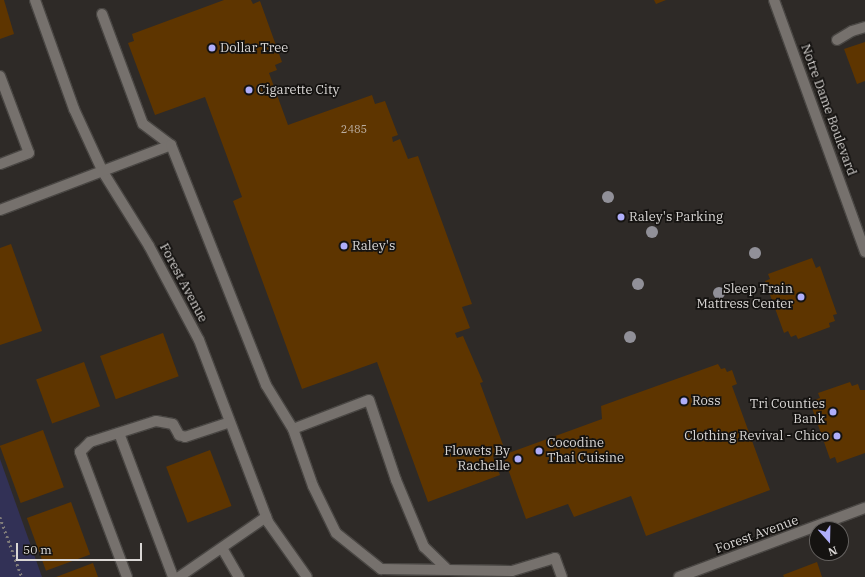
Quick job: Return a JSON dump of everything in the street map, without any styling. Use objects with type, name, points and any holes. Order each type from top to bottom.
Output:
[{"type":"street","name":"Forest Avenue","points":[[35,0],[74,109],[103,172],[148,246],[199,340],[266,517],[283,547],[307,577]]},
{"type":"street","name":"Notre Dame Boulevard","points":[[774,0],[865,252]]},
{"type":"street","points":[[102,14],[143,124],[171,145],[266,385],[293,429],[312,486],[336,533],[381,568],[512,571],[555,558],[562,577]]},
{"type":"street","points":[[837,40],[852,31],[865,26]]},
{"type":"street","points":[[0,76],[29,153],[0,164]]},
{"type":"street","points":[[0,210],[171,145]]},
{"type":"street","points":[[293,429],[368,400],[396,480],[424,547],[448,570]]},
{"type":"street","points":[[127,577],[80,452],[90,442],[156,421],[173,424],[179,435],[185,437],[230,422]]},
{"type":"street","points":[[119,432],[172,577]]},
{"type":"street","name":"Forest Avenue","points":[[680,577],[865,508]]},
{"type":"street","points":[[179,577],[266,517]]},
{"type":"street","points":[[222,548],[239,577]]},
{"type":"path","points":[[0,517],[22,577]]},
{"type":"shaded area","points":[[0,459],[42,577],[0,577]]},
{"type":"building","points":[[0,0],[4,0],[14,34],[0,39]]},
{"type":"building","points":[[224,0],[251,0],[253,4],[260,1],[282,62],[275,65],[277,70],[269,73],[288,125],[372,95],[375,104],[385,101],[398,135],[392,137],[393,142],[400,139],[408,159],[418,156],[472,304],[462,307],[470,328],[455,333],[457,338],[463,336],[483,382],[480,383],[503,445],[497,447],[500,455],[493,457],[500,475],[428,502],[377,362],[302,389],[233,201],[242,197],[205,97],[155,115],[128,43],[134,41],[132,34]]},
{"type":"building","points":[[654,0],[666,0],[656,4]]},
{"type":"building","points":[[865,42],[865,81],[857,84],[844,49]]},
{"type":"building","points":[[11,244],[42,331],[0,345],[0,248]]},
{"type":"building","name":"Sleep Train Mattress Center","points":[[812,258],[816,268],[820,266],[837,314],[833,315],[835,321],[829,323],[830,327],[798,339],[796,335],[791,337],[788,331],[784,333],[765,281],[770,279],[768,274]]},
{"type":"building","points":[[163,333],[179,376],[116,399],[100,356]]},
{"type":"building","points":[[84,362],[100,406],[52,424],[36,379]]},
{"type":"building","points":[[718,364],[721,369],[725,368],[727,372],[732,370],[737,384],[732,386],[770,490],[646,536],[631,496],[574,517],[568,504],[526,519],[503,455],[602,419],[601,406]]},
{"type":"building","points":[[850,382],[852,386],[858,384],[860,390],[865,390],[865,453],[837,463],[835,457],[830,459],[812,408],[817,406],[814,400],[820,398],[818,393]]},
{"type":"building","points":[[43,430],[64,487],[21,503],[0,446]]},
{"type":"building","points":[[210,450],[232,506],[188,523],[166,467]]},
{"type":"building","points":[[71,502],[90,555],[46,571],[27,518]]},
{"type":"building","points":[[817,562],[822,577],[784,577],[783,575]]},
{"type":"building","points":[[93,563],[98,577],[56,577]]},
{"type":"place","name":"Dollar Tree","points":[[212,48]]},
{"type":"place","name":"Cigarette City","points":[[249,90]]},
{"type":"place","name":"Raley's Parking","points":[[621,217]]},
{"type":"place","name":"Raley's","points":[[344,246]]},
{"type":"place","name":"Sleep Train Mattress Center","points":[[801,297]]},
{"type":"place","name":"Ross","points":[[684,401]]},
{"type":"place","name":"Tri Counties Bank","points":[[833,412]]},
{"type":"place","name":"Clothing Revival - Chico","points":[[837,436]]},
{"type":"place","name":"Cocodine Thai Cuisine","points":[[539,451]]},
{"type":"place","name":"Flowets By Rachelle","points":[[518,459]]}]
